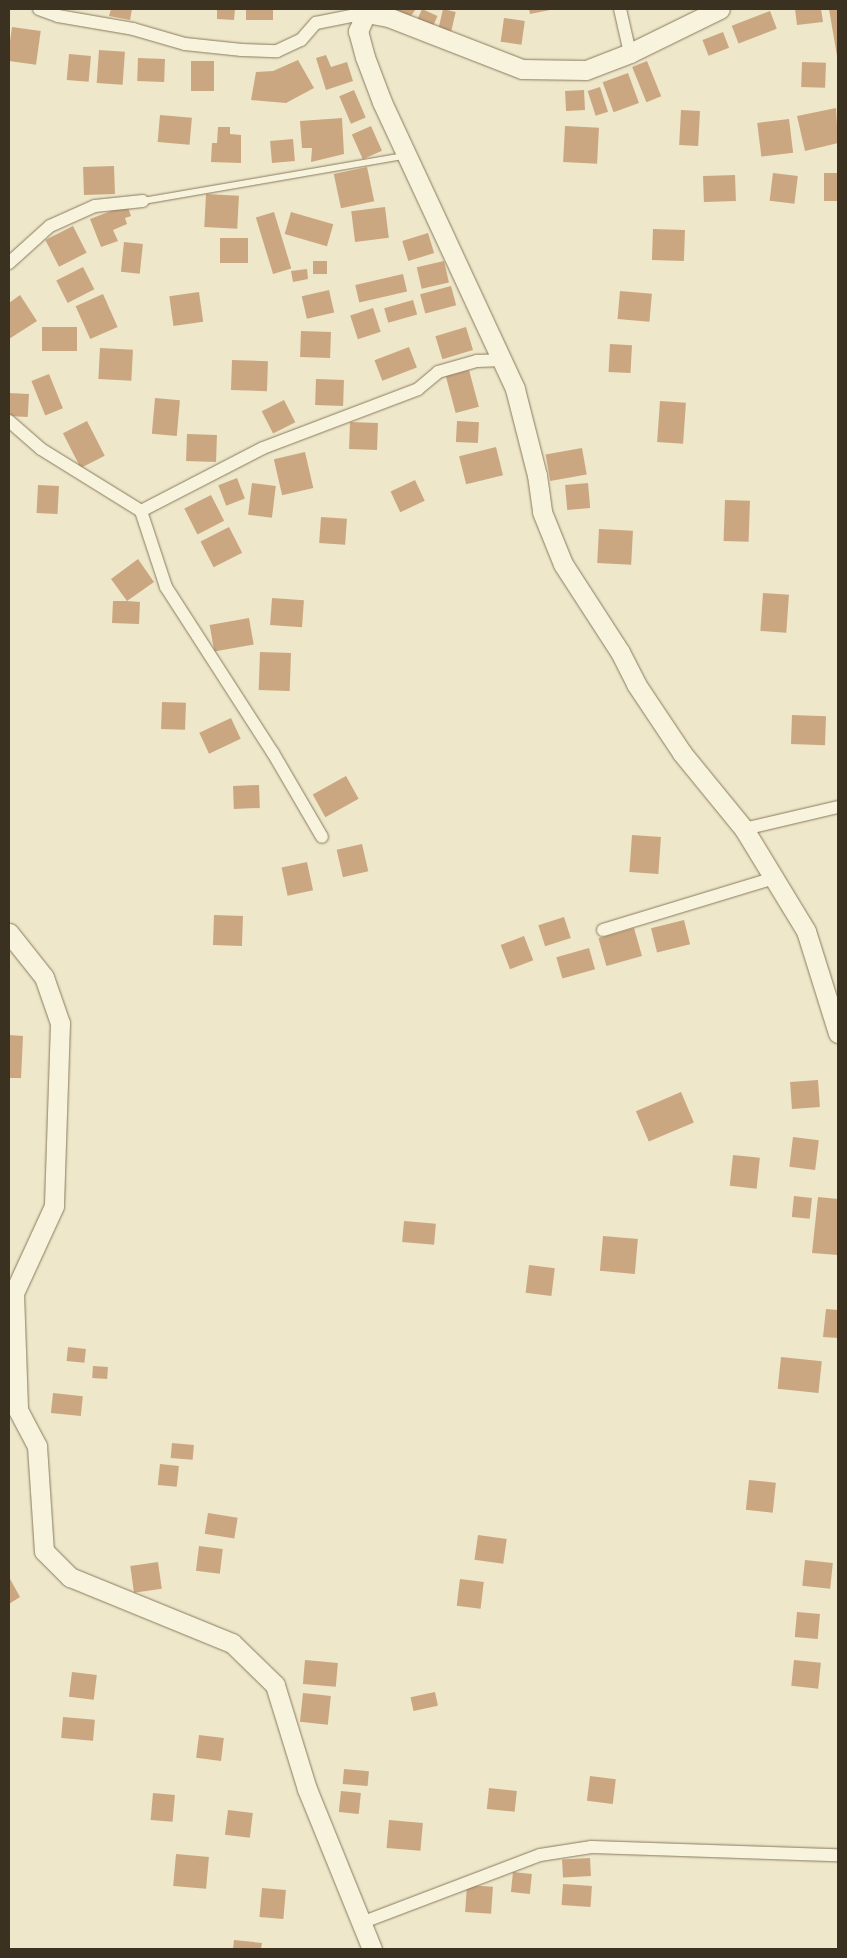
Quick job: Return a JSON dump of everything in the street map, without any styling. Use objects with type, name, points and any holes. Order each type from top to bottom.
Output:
[{"type":"main road","points":[[720,9],[630,53],[586,70],[522,69],[388,17],[365,11],[358,31],[365,57],[407,156],[503,360],[517,398],[537,476],[542,512],[563,564],[682,753],[744,829],[806,931],[838,1033]]},
{"type":"main road","points":[[9,934],[44,977],[60,1023],[54,1206],[14,1293],[18,1410],[37,1446],[44,1551],[70,1578],[232,1643],[275,1685],[307,1789],[372,1949]]},
{"type":"street","points":[[39,9],[58,16],[133,29],[185,44],[242,50],[277,50],[301,40],[316,23],[365,11]]},
{"type":"street","points":[[620,9],[630,53]]},
{"type":"street","points":[[9,263],[50,226],[95,206],[143,201]]},
{"type":"street","points":[[141,511],[262,448],[418,388],[438,372],[477,361],[503,360]]},
{"type":"street","points":[[9,420],[41,449],[141,511],[166,587],[273,753],[322,837]]},
{"type":"street","points":[[744,829],[838,807]]},
{"type":"street","points":[[603,930],[774,878]]},
{"type":"street","points":[[362,1923],[540,1856],[591,1847],[838,1855]]},
{"type":"lane","points":[[143,201],[407,156]]},
{"type":"building","points":[[111,9],[132,9],[130,20],[109,16]]},
{"type":"building","points":[[217,9],[235,9],[234,20],[217,19]]},
{"type":"building","points":[[246,9],[273,9],[273,20],[246,20]]},
{"type":"building","points":[[395,9],[416,9],[410,17]]},
{"type":"building","points":[[422,9],[438,16],[433,27],[417,20]]},
{"type":"building","points":[[443,9],[456,12],[451,31],[439,28]]},
{"type":"building","points":[[529,9],[550,9],[550,10],[530,14]]},
{"type":"building","points":[[795,9],[821,9],[823,22],[797,25]]},
{"type":"building","points":[[829,9],[838,9],[837,56]]},
{"type":"building","points":[[770,11],[777,29],[739,43],[732,26]]},
{"type":"building","points":[[504,18],[525,21],[521,45],[501,42]]},
{"type":"building","points":[[12,27],[41,31],[36,65],[9,61]]},
{"type":"building","points":[[723,32],[729,48],[709,56],[702,40]]},
{"type":"building","points":[[99,50],[125,52],[123,85],[97,83]]},
{"type":"building","points":[[69,54],[91,56],[89,82],[67,80]]},
{"type":"building","points":[[326,55],[331,67],[347,62],[353,81],[326,90],[316,58]]},
{"type":"building","points":[[138,58],[165,59],[164,82],[137,81]]},
{"type":"building","points":[[298,60],[314,88],[286,103],[251,100],[256,72],[273,71]]},
{"type":"building","points":[[191,61],[214,61],[214,91],[191,91]]},
{"type":"building","points":[[647,61],[661,96],[646,102],[632,67]]},
{"type":"building","points":[[802,62],[826,63],[825,88],[801,87]]},
{"type":"building","points":[[628,73],[639,103],[614,112],[603,82]]},
{"type":"building","points":[[600,87],[608,112],[596,116],[588,91]]},
{"type":"building","points":[[354,90],[366,118],[351,124],[339,96]]},
{"type":"building","points":[[584,90],[585,110],[566,111],[565,91]]},
{"type":"building","points":[[836,108],[838,143],[805,151],[797,116]]},
{"type":"building","points":[[681,110],[700,111],[698,146],[679,145]]},
{"type":"building","points":[[160,115],[192,118],[190,145],[158,142]]},
{"type":"building","points":[[342,118],[344,154],[311,162],[312,148],[302,148],[300,121]]},
{"type":"building","points":[[789,119],[793,153],[761,157],[757,123]]},
{"type":"building","points":[[371,126],[382,151],[363,159],[352,135]]},
{"type":"building","points":[[565,126],[599,128],[597,164],[563,162]]},
{"type":"building","points":[[218,127],[230,127],[230,134],[241,135],[241,163],[211,162],[212,143],[217,143]]},
{"type":"building","points":[[293,139],[295,161],[272,163],[270,141]]},
{"type":"building","points":[[114,166],[115,194],[84,195],[83,167]]},
{"type":"building","points":[[367,167],[374,201],[341,208],[334,174]]},
{"type":"building","points":[[773,173],[798,176],[794,204],[770,201]]},
{"type":"building","points":[[824,173],[838,173],[838,201],[824,201]]},
{"type":"building","points":[[735,175],[736,201],[704,202],[703,176]]},
{"type":"building","points":[[206,194],[239,196],[237,229],[204,227]]},
{"type":"building","points":[[127,205],[131,216],[125,218],[127,224],[113,230],[118,241],[101,247],[90,219]]},
{"type":"building","points":[[385,207],[389,238],[355,242],[351,211]]},
{"type":"building","points":[[274,212],[291,268],[273,274],[256,218]]},
{"type":"building","points":[[291,212],[333,224],[327,246],[285,234]]},
{"type":"building","points":[[73,226],[87,253],[59,267],[45,240]]},
{"type":"building","points":[[653,229],[685,230],[684,261],[652,260]]},
{"type":"building","points":[[428,233],[434,253],[408,261],[402,241]]},
{"type":"building","points":[[220,238],[248,238],[248,263],[220,263]]},
{"type":"building","points":[[124,242],[143,244],[140,274],[121,272]]},
{"type":"building","points":[[313,261],[327,261],[327,274],[313,274]]},
{"type":"building","points":[[444,261],[449,282],[422,289],[417,267]]},
{"type":"building","points":[[83,267],[94,289],[68,303],[56,281]]},
{"type":"building","points":[[307,269],[308,279],[293,282],[291,271]]},
{"type":"building","points":[[403,274],[407,292],[359,303],[355,285]]},
{"type":"building","points":[[451,286],[456,305],[425,314],[420,294]]},
{"type":"building","points":[[329,290],[334,312],[307,319],[302,296]]},
{"type":"building","points":[[620,291],[652,294],[649,322],[618,319]]},
{"type":"building","points":[[199,292],[203,322],[173,326],[169,296]]},
{"type":"building","points":[[103,294],[118,327],[90,339],[76,306]]},
{"type":"building","points":[[20,295],[37,321],[9,339],[9,303]]},
{"type":"building","points":[[413,300],[417,314],[388,323],[384,308]]},
{"type":"building","points":[[373,308],[381,332],[358,339],[350,315]]},
{"type":"building","points":[[42,327],[77,327],[77,351],[42,351]]},
{"type":"building","points":[[466,327],[473,350],[442,359],[435,336]]},
{"type":"building","points":[[301,331],[331,332],[330,358],[300,357]]},
{"type":"building","points":[[610,344],[632,345],[631,373],[609,372]]},
{"type":"building","points":[[409,347],[417,368],[382,381],[374,360]]},
{"type":"building","points":[[100,348],[133,350],[131,381],[98,379]]},
{"type":"building","points":[[232,360],[268,361],[267,391],[231,390]]},
{"type":"building","points":[[469,370],[479,407],[456,413],[446,376]]},
{"type":"building","points":[[49,374],[63,408],[45,415],[31,381]]},
{"type":"building","points":[[316,379],[344,380],[343,406],[315,405]]},
{"type":"building","points":[[9,393],[29,394],[28,417],[9,416]]},
{"type":"building","points":[[155,398],[180,400],[177,436],[152,434]]},
{"type":"building","points":[[284,400],[295,422],[273,434],[262,411]]},
{"type":"building","points":[[660,401],[686,403],[683,444],[657,442]]},
{"type":"building","points":[[87,421],[105,456],[81,468],[63,433]]},
{"type":"building","points":[[457,421],[479,422],[478,443],[456,442]]},
{"type":"building","points":[[350,422],[378,423],[377,450],[349,449]]},
{"type":"building","points":[[187,434],[217,435],[216,462],[186,461]]},
{"type":"building","points":[[496,447],[503,475],[466,484],[459,456]]},
{"type":"building","points":[[582,448],[587,475],[550,481],[546,454]]},
{"type":"building","points":[[305,452],[313,488],[282,495],[274,459]]},
{"type":"building","points":[[237,478],[245,499],[226,506],[218,485]]},
{"type":"building","points":[[415,480],[425,501],[400,512],[391,491]]},
{"type":"building","points":[[252,483],[276,486],[272,518],[248,515]]},
{"type":"building","points":[[588,483],[590,508],[567,510],[565,485]]},
{"type":"building","points":[[38,485],[59,486],[58,514],[37,513]]},
{"type":"building","points":[[211,495],[224,521],[197,534],[184,509]]},
{"type":"building","points":[[725,500],[750,501],[749,542],[724,541]]},
{"type":"building","points":[[321,517],[347,519],[345,545],[319,543]]},
{"type":"building","points":[[229,527],[242,553],[214,567],[200,542]]},
{"type":"building","points":[[599,529],[633,531],[631,565],[597,563]]},
{"type":"building","points":[[138,559],[154,582],[127,601],[111,579]]},
{"type":"building","points":[[763,593],[789,595],[786,633],[760,631]]},
{"type":"building","points":[[272,598],[304,600],[302,627],[270,625]]},
{"type":"building","points":[[113,601],[140,602],[139,624],[112,623]]},
{"type":"building","points":[[249,618],[254,645],[214,652],[210,625]]},
{"type":"building","points":[[260,652],[291,653],[290,691],[259,690]]},
{"type":"building","points":[[162,702],[186,703],[185,730],[161,729]]},
{"type":"building","points":[[792,715],[826,716],[825,745],[791,744]]},
{"type":"building","points":[[231,718],[241,739],[209,754],[199,733]]},
{"type":"building","points":[[346,776],[359,799],[325,817],[313,794]]},
{"type":"building","points":[[259,785],[260,808],[234,809],[233,786]]},
{"type":"building","points":[[632,835],[661,837],[658,874],[629,872]]},
{"type":"building","points":[[362,844],[368,871],[343,877],[337,850]]},
{"type":"building","points":[[307,862],[313,890],[288,896],[282,867]]},
{"type":"building","points":[[214,915],[243,916],[242,946],[213,945]]},
{"type":"building","points":[[564,917],[571,938],[545,946],[538,925]]},
{"type":"building","points":[[684,920],[690,944],[657,952],[651,928]]},
{"type":"building","points":[[634,928],[642,956],[606,966],[598,938]]},
{"type":"building","points":[[524,936],[533,960],[510,969],[501,945]]},
{"type":"building","points":[[589,948],[595,969],[562,979],[556,957]]},
{"type":"building","points":[[9,1035],[23,1036],[21,1078],[9,1078]]},
{"type":"building","points":[[818,1080],[820,1107],[792,1109],[790,1082]]},
{"type":"building","points":[[681,1092],[694,1122],[649,1142],[636,1111]]},
{"type":"building","points":[[793,1137],[819,1140],[815,1170],[789,1167]]},
{"type":"building","points":[[733,1155],[760,1158],[757,1189],[730,1186]]},
{"type":"building","points":[[794,1196],[812,1198],[810,1219],[792,1217]]},
{"type":"building","points":[[818,1197],[838,1199],[838,1255],[812,1253]]},
{"type":"building","points":[[404,1221],[436,1224],[434,1245],[402,1242]]},
{"type":"building","points":[[603,1236],[638,1239],[635,1274],[600,1271]]},
{"type":"building","points":[[529,1265],[555,1268],[551,1296],[526,1293]]},
{"type":"building","points":[[826,1309],[838,1310],[838,1338],[823,1337]]},
{"type":"building","points":[[68,1347],[86,1349],[84,1363],[67,1361]]},
{"type":"building","points":[[781,1357],[822,1361],[818,1393],[778,1389]]},
{"type":"building","points":[[93,1366],[108,1367],[107,1379],[92,1378]]},
{"type":"building","points":[[53,1393],[83,1396],[81,1416],[51,1413]]},
{"type":"building","points":[[172,1443],[194,1445],[193,1460],[171,1458]]},
{"type":"building","points":[[160,1464],[179,1466],[177,1487],[158,1485]]},
{"type":"building","points":[[749,1480],[776,1483],[773,1513],[746,1510]]},
{"type":"building","points":[[208,1513],[238,1518],[234,1538],[205,1534]]},
{"type":"building","points":[[478,1535],[507,1539],[503,1564],[475,1560]]},
{"type":"building","points":[[199,1546],[223,1549],[220,1574],[196,1571]]},
{"type":"building","points":[[805,1560],[833,1563],[830,1589],[802,1586]]},
{"type":"building","points":[[158,1562],[162,1589],[134,1593],[130,1566]]},
{"type":"building","points":[[9,1577],[20,1597],[9,1604]]},
{"type":"building","points":[[460,1579],[484,1582],[481,1609],[457,1606]]},
{"type":"building","points":[[797,1612],[820,1614],[818,1639],[795,1637]]},
{"type":"building","points":[[305,1660],[338,1663],[336,1687],[303,1684]]},
{"type":"building","points":[[794,1660],[821,1663],[818,1689],[791,1686]]},
{"type":"building","points":[[72,1672],[97,1675],[94,1700],[69,1697]]},
{"type":"building","points":[[435,1692],[438,1706],[413,1711],[411,1697]]},
{"type":"building","points":[[303,1693],[331,1696],[328,1725],[300,1722]]},
{"type":"building","points":[[63,1717],[95,1720],[93,1741],[61,1738]]},
{"type":"building","points":[[199,1735],[224,1738],[221,1761],[196,1758]]},
{"type":"building","points":[[344,1769],[369,1771],[368,1786],[343,1784]]},
{"type":"building","points":[[590,1776],[616,1779],[613,1804],[587,1801]]},
{"type":"building","points":[[489,1788],[517,1791],[515,1812],[487,1809]]},
{"type":"building","points":[[341,1791],[361,1793],[359,1814],[339,1812]]},
{"type":"building","points":[[153,1793],[175,1795],[173,1822],[151,1820]]},
{"type":"building","points":[[228,1810],[253,1813],[250,1838],[225,1835]]},
{"type":"building","points":[[389,1820],[423,1823],[420,1851],[387,1848]]},
{"type":"building","points":[[176,1854],[209,1857],[206,1889],[173,1886]]},
{"type":"building","points":[[590,1858],[591,1876],[563,1877],[562,1859]]},
{"type":"building","points":[[513,1872],[532,1874],[530,1894],[511,1892]]},
{"type":"building","points":[[563,1884],[592,1886],[590,1907],[562,1905]]},
{"type":"building","points":[[467,1885],[493,1887],[491,1914],[465,1912]]},
{"type":"building","points":[[262,1888],[286,1890],[283,1919],[259,1917]]},
{"type":"building","points":[[234,1940],[262,1943],[261,1949],[233,1949]]}]
